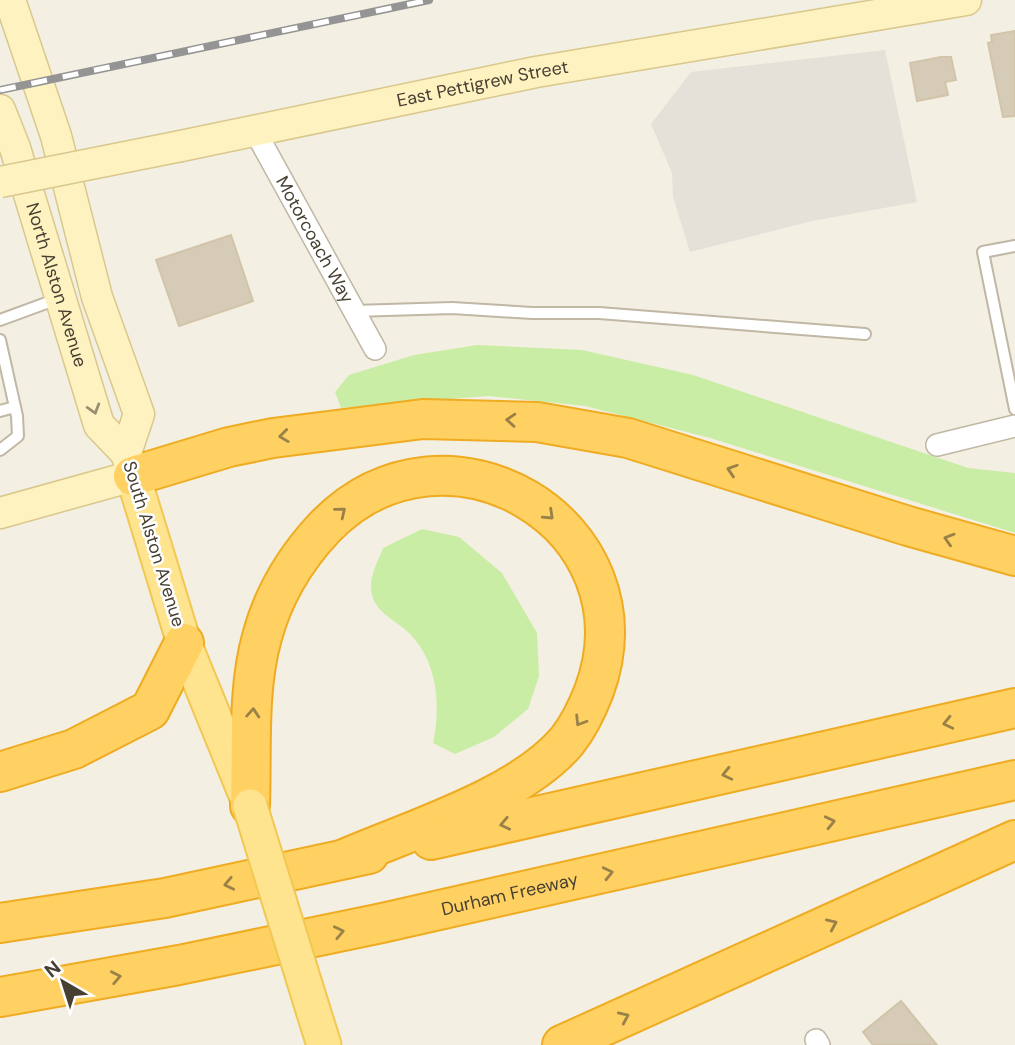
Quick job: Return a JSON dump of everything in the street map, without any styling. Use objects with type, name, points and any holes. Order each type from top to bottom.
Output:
[{"type":"highway","points":[[129,464],[273,438],[422,419],[537,422],[628,438],[919,530],[1015,556]]},
{"type":"highway","points":[[250,806],[253,718],[261,640],[276,598],[292,568],[314,538],[337,514],[360,498],[418,477],[439,474],[474,477],[506,487],[537,503],[576,544],[588,564],[601,602],[607,640],[586,713],[559,749],[511,788],[344,859]]},
{"type":"highway","points":[[0,772],[74,749],[150,710],[184,643]]},
{"type":"highway","points":[[0,923],[165,898],[1015,708]]},
{"type":"highway","name":"Durham Freeway","points":[[0,997],[179,965],[382,923],[1015,780]]},
{"type":"highway","points":[[562,1045],[1015,841]]},
{"type":"main road","name":"South Alston Avenue","points":[[129,464],[184,643],[250,806],[324,1045]]},
{"type":"street","name":"South Alston Avenue","points":[[10,0],[56,136],[97,297],[139,414],[129,464]]},
{"type":"street","name":"East Pettigrew Street","points":[[0,182],[562,67],[966,0]]},
{"type":"street","name":"North Alston Avenue","points":[[0,110],[15,148],[99,425],[129,464]]},
{"type":"street","name":"Motorcoach Way","points":[[255,131],[375,349]]},
{"type":"street","points":[[937,445],[1015,426]]},
{"type":"street","points":[[0,513],[129,464]]},
{"type":"lane","points":[[1015,246],[983,252],[1015,409]]},
{"type":"lane","points":[[0,320],[61,298]]},
{"type":"lane","points":[[354,311],[452,308],[532,313],[599,313],[865,334]]},
{"type":"lane","points":[[0,340],[3,371],[15,407],[18,436],[0,450]]},
{"type":"lane","points":[[0,411],[15,407]]},
{"type":"shaded area","points":[[885,50],[917,202],[812,221],[690,252],[673,197],[672,173],[651,124],[691,72]]},
{"type":"green space","points":[[477,345],[582,350],[693,375],[968,468],[1015,473],[1015,533],[710,438],[585,406],[488,396],[341,408],[335,392],[349,375],[414,355]]},
{"type":"green space","points":[[422,529],[459,537],[502,573],[537,633],[539,676],[528,709],[494,737],[455,754],[433,743],[437,699],[426,656],[408,632],[380,609],[371,589],[373,573],[383,548]]},
{"type":"building","points":[[1015,31],[1015,116],[1003,117],[988,43],[992,42],[991,35]]},
{"type":"building","points":[[951,57],[956,80],[945,82],[948,95],[917,101],[910,63]]},
{"type":"building","points":[[231,235],[253,301],[179,326],[156,260]]},
{"type":"building","points":[[901,1001],[937,1045],[873,1045],[863,1032]]},
{"type":"railway","points":[[0,90],[429,0]]}]
